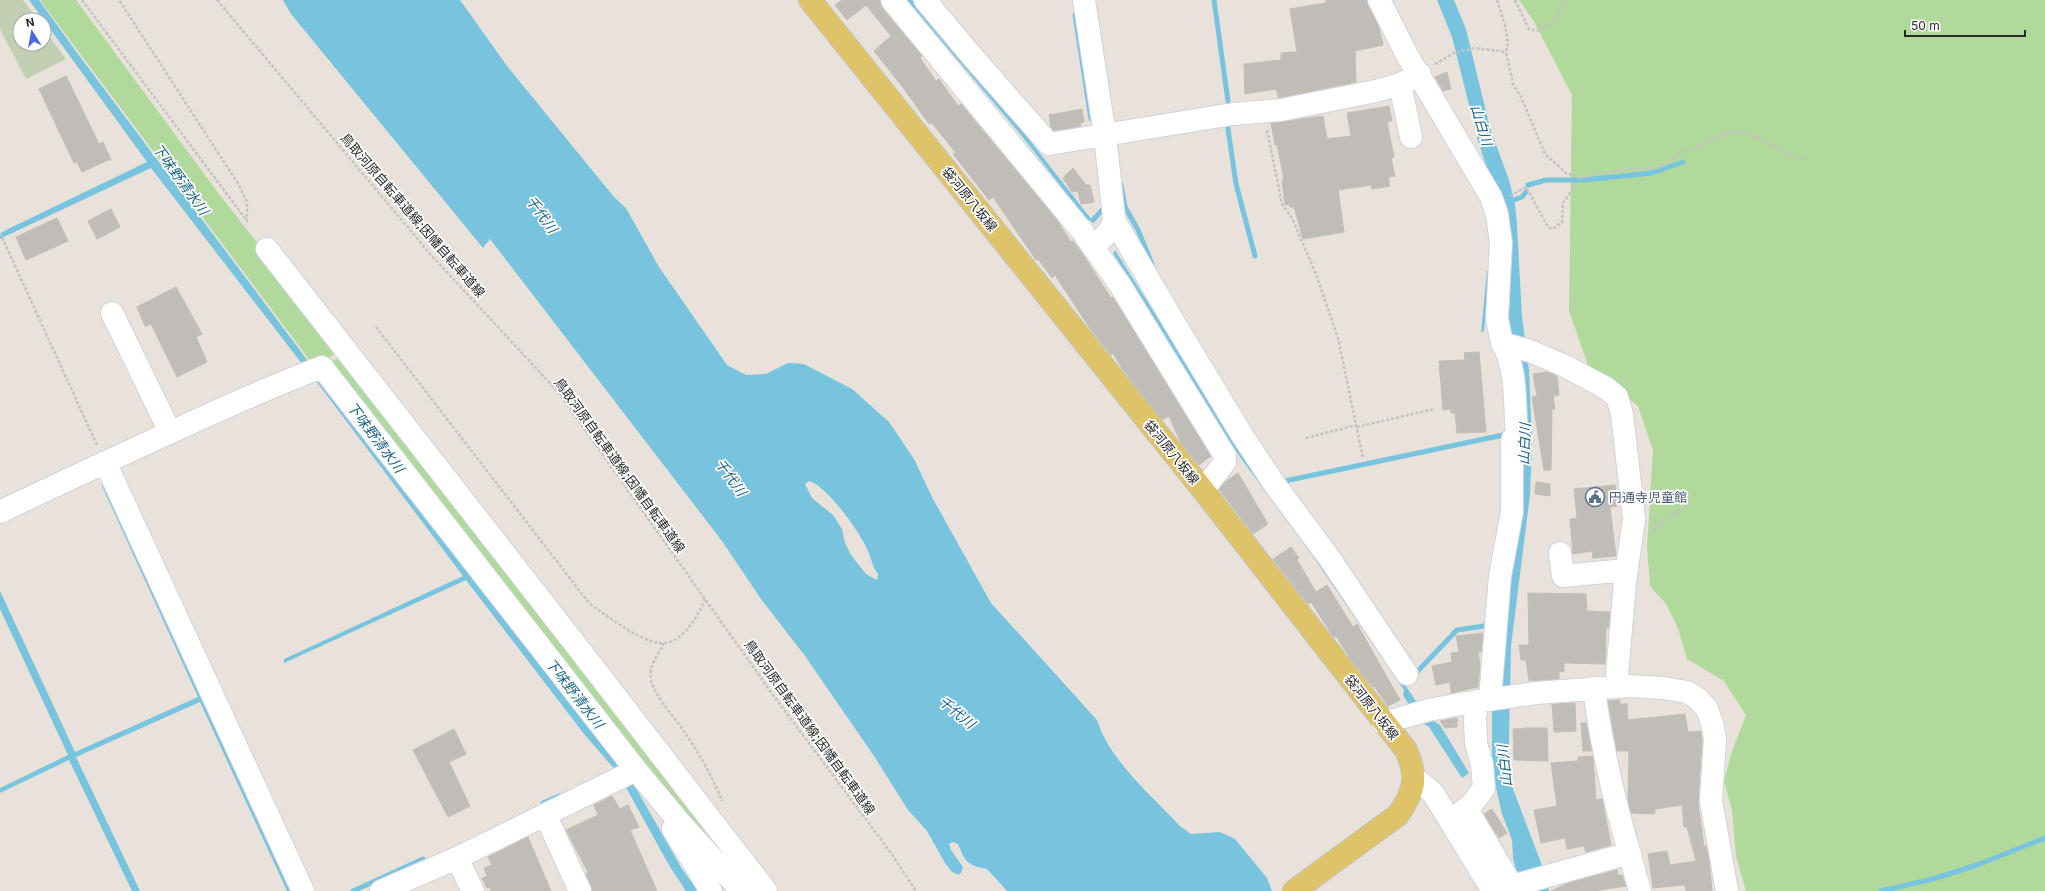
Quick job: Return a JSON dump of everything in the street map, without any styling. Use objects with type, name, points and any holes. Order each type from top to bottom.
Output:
[{"type":"main road","name":"袋河原八坂線","points":[[810,0],[1203,490],[1406,750],[1412,764],[1413,783]]},
{"type":"main road","points":[[1294,891],[1398,815],[1406,803],[1413,783]]},
{"type":"street","points":[[892,0],[1092,247],[1124,292],[1225,456],[1225,462],[1203,490]]},
{"type":"street","points":[[925,0],[1049,144],[1226,115],[1264,112],[1361,94],[1400,84],[1420,74]]},
{"type":"street","points":[[1084,0],[1105,136],[1114,220],[1111,230],[1092,247]]},
{"type":"street","points":[[1378,0],[1407,55],[1420,74],[1478,172],[1497,214],[1501,243],[1497,319],[1511,365],[1517,435],[1513,438],[1512,443],[1512,512],[1500,576],[1492,699],[1475,720],[1476,743],[1482,764],[1484,788],[1458,815]]},
{"type":"street","points":[[1400,84],[1411,137]]},
{"type":"street","points":[[1114,220],[1242,435],[1273,482],[1330,559],[1407,674]]},
{"type":"street","points":[[267,249],[766,891]]},
{"type":"street","points":[[112,313],[170,432]]},
{"type":"street","points":[[1505,344],[1530,351],[1565,366],[1606,388],[1617,397],[1622,414],[1634,519],[1625,576],[1616,687]]},
{"type":"street","points":[[0,512],[170,432],[285,381],[322,367],[636,770],[681,824],[742,891]]},
{"type":"street","points":[[105,462],[303,891]]},
{"type":"street","points":[[1560,553],[1563,576],[1625,576]]},
{"type":"street","points":[[1569,587],[1625,576]]},
{"type":"street","points":[[1594,688],[1597,714],[1640,891]]},
{"type":"street","points":[[1384,723],[1429,710],[1492,699],[1594,688],[1664,688],[1686,692],[1697,698],[1707,709],[1715,739],[1711,801],[1727,891]]},
{"type":"street","points":[[382,891],[546,816],[636,770]]},
{"type":"street","points":[[636,770],[711,891]]},
{"type":"street","points":[[1413,783],[1433,793],[1458,815],[1510,888],[1551,874],[1630,852]]},
{"type":"street","points":[[546,816],[580,891]]},
{"type":"street","points":[[457,858],[473,891]]},
{"type":"path","points":[[82,0],[247,221],[247,202],[239,185],[119,0]]},
{"type":"path","name":"鳥取河原自転車道線;因幡自転車道線","points":[[217,0],[431,255],[559,393],[773,695],[891,853],[916,891]]},
{"type":"path","points":[[1497,0],[1505,24],[1508,42],[1506,52],[1512,84],[1522,99],[1545,154],[1566,173],[1580,178],[1619,170],[1659,168],[1682,152],[1695,148],[1727,133],[1736,131],[1758,137],[1782,151],[1806,160]]},
{"type":"path","points":[[1514,0],[1529,29],[1538,31],[1554,22],[1567,0]]},
{"type":"path","points":[[1420,74],[1454,53],[1475,48],[1506,52]]},
{"type":"path","points":[[1264,112],[1282,204],[1292,218],[1328,306],[1345,364],[1363,458]]},
{"type":"path","points":[[1494,205],[1526,187],[1542,213],[1548,227],[1552,229],[1558,227],[1563,216],[1563,203],[1577,183]]},
{"type":"path","points":[[0,233],[105,462]]},
{"type":"path","points":[[376,327],[589,603],[618,624],[646,639],[664,643],[670,642],[690,628],[698,616],[705,599]]},
{"type":"path","points":[[1306,438],[1434,409]]},
{"type":"path","points":[[1648,537],[1656,527],[1690,503]]},
{"type":"path","points":[[664,643],[651,669],[651,680],[657,692],[687,735],[715,782],[722,802]]},
{"type":"green space","points":[[0,0],[23,0],[32,12],[12,12],[12,52],[52,52],[52,40],[66,59],[26,79],[0,29]]},
{"type":"green space","points":[[40,0],[76,0],[216,190],[341,350],[327,359],[311,362],[52,16],[52,12],[49,12]]},
{"type":"green space","points":[[1519,0],[2045,0],[2045,891],[1746,891],[1736,857],[1732,810],[1724,781],[1732,751],[1746,715],[1724,681],[1687,659],[1678,628],[1666,604],[1650,586],[1647,548],[1653,450],[1638,406],[1588,365],[1569,311],[1572,95],[1533,20]]},
{"type":"green space","points":[[344,353],[757,891],[697,836],[330,363]]},
{"type":"water","points":[[29,0],[39,0],[48,12],[38,12]]},
{"type":"water","name":"千代川","points":[[283,0],[460,0],[507,66],[614,197],[626,208],[659,267],[727,365],[746,375],[766,374],[788,363],[804,364],[852,389],[889,422],[914,459],[933,499],[991,603],[1097,720],[1111,750],[1132,777],[1180,826],[1191,834],[1220,832],[1235,839],[1267,878],[1272,891],[1007,891],[987,869],[970,864],[957,844],[953,842],[949,844],[951,850],[963,867],[961,873],[958,875],[951,871],[927,831],[908,810],[874,756],[805,656],[761,599],[722,541],[490,239],[483,248],[291,14]],"holes":[[[809,481],[816,484],[842,510],[863,541],[878,574],[877,580],[866,574],[851,555],[845,543],[842,529],[833,515],[812,498],[805,484]]]},
{"type":"water","points":[[907,0],[912,0],[1024,133],[1092,220],[1087,220],[1021,135]]},
{"type":"water","name":"山白川","points":[[1437,0],[1454,0],[1466,29],[1490,128],[1509,180],[1515,204],[1522,317],[1529,370],[1532,444],[1530,495],[1511,646],[1509,739],[1510,781],[1543,868],[1549,891],[1526,891],[1518,878],[1513,858],[1512,840],[1502,814],[1492,770],[1492,712],[1500,602],[1509,335],[1508,297],[1493,186],[1478,141],[1452,37]]},
{"type":"water","points":[[52,18],[305,357],[625,769],[682,869],[698,891],[686,891],[670,867],[618,773],[584,734],[466,580],[284,663],[284,659],[463,576],[304,365],[151,168],[10,234],[8,229],[147,162],[52,32]]},
{"type":"water","points":[[1115,250],[1220,417],[1328,570],[1426,716],[1440,725],[1469,773],[1462,778],[1429,727],[1418,720],[1403,695],[1404,690],[1310,552],[1242,460],[1113,253]]},
{"type":"water","points":[[1487,271],[1490,271],[1484,331],[1481,333]]},
{"type":"water","points":[[102,482],[290,891],[287,891],[200,702],[76,757],[140,891],[132,891],[69,760],[0,793],[0,788],[68,755],[0,609],[0,591],[75,752],[198,697],[102,486]]},
{"type":"building","points":[[842,0],[880,0],[882,8],[922,56],[920,58],[936,81],[939,79],[958,106],[961,104],[1057,220],[1071,242],[1073,241],[1082,253],[1111,298],[1113,297],[1211,456],[1199,465],[1181,443],[1169,416],[1162,420],[1123,370],[1113,353],[1111,355],[1091,330],[1055,275],[1052,278],[1038,259],[1036,260],[993,197],[989,200],[953,154],[956,153],[932,123],[929,124],[902,86],[874,51],[891,36],[866,5],[847,20],[835,5]]},
{"type":"building","points":[[1326,0],[1367,0],[1379,28],[1383,45],[1355,51],[1356,82],[1279,98],[1276,89],[1245,94],[1244,64],[1281,60],[1281,53],[1297,52],[1290,9],[1326,3]]},
{"type":"building","points":[[1447,72],[1451,89],[1443,91],[1435,77]]},
{"type":"building","points":[[66,76],[99,144],[103,142],[111,160],[82,172],[77,162],[74,163],[39,89]]},
{"type":"building","points":[[1389,106],[1392,121],[1387,122],[1394,157],[1391,158],[1395,176],[1388,177],[1390,186],[1372,189],[1371,185],[1338,190],[1344,232],[1303,239],[1294,207],[1290,207],[1289,204],[1285,205],[1282,180],[1284,179],[1271,123],[1323,116],[1327,139],[1351,136],[1347,113]]},
{"type":"building","points":[[1082,109],[1084,122],[1080,123],[1081,126],[1054,131],[1051,127],[1049,115]]},
{"type":"building","points":[[1073,168],[1086,185],[1090,185],[1094,202],[1081,204],[1078,191],[1072,192],[1063,178]]},
{"type":"building","points":[[111,209],[120,227],[97,239],[88,221]]},
{"type":"building","points":[[57,218],[68,241],[26,260],[16,237]]},
{"type":"building","points":[[176,287],[202,334],[196,337],[207,362],[177,377],[151,324],[145,326],[137,307]]},
{"type":"building","points":[[1479,352],[1486,432],[1457,433],[1455,413],[1451,413],[1451,409],[1443,410],[1439,361],[1465,360],[1464,353]]},
{"type":"building","points":[[1547,372],[1557,376],[1559,395],[1553,396],[1555,409],[1552,409],[1551,470],[1544,470],[1532,397],[1537,396],[1533,374]]},
{"type":"building","points":[[1238,473],[1268,524],[1253,534],[1219,489],[1225,482]]},
{"type":"building","points":[[1536,482],[1550,484],[1550,496],[1535,494]]},
{"type":"building","points":[[1615,485],[1617,506],[1610,507],[1616,556],[1593,558],[1592,551],[1573,554],[1570,519],[1577,518],[1574,489]]},
{"type":"building","points":[[1291,547],[1299,558],[1297,560],[1316,592],[1327,585],[1353,627],[1357,624],[1400,700],[1388,706],[1374,686],[1373,687],[1352,661],[1336,636],[1334,637],[1332,635],[1311,602],[1308,604],[1273,559]]},
{"type":"building","points":[[1528,593],[1586,594],[1587,611],[1610,612],[1609,628],[1606,628],[1605,664],[1564,663],[1564,671],[1559,672],[1559,679],[1529,681],[1526,660],[1521,660],[1519,645],[1529,645]]},
{"type":"building","points":[[1483,633],[1481,652],[1478,652],[1480,665],[1478,687],[1451,693],[1450,682],[1436,685],[1432,666],[1452,662],[1451,653],[1459,652],[1456,636]]},
{"type":"building","points":[[1620,700],[1620,704],[1627,704],[1628,720],[1685,714],[1688,732],[1701,731],[1702,740],[1698,803],[1704,846],[1706,846],[1709,858],[1712,891],[1686,891],[1685,885],[1653,888],[1648,854],[1667,851],[1670,865],[1696,861],[1687,827],[1684,827],[1682,805],[1655,809],[1655,814],[1631,813],[1628,799],[1629,751],[1617,751],[1608,701]]},
{"type":"building","points":[[1575,703],[1576,731],[1554,732],[1552,704]]},
{"type":"building","points":[[1457,718],[1457,727],[1445,728],[1440,721]]},
{"type":"building","points":[[1581,723],[1586,723],[1592,751],[1583,751]]},
{"type":"building","points":[[1547,728],[1548,761],[1514,760],[1513,729]]},
{"type":"building","points":[[454,729],[466,754],[449,762],[470,806],[448,817],[413,750]]},
{"type":"building","points":[[1593,756],[1596,800],[1602,799],[1611,845],[1586,852],[1584,846],[1567,849],[1565,838],[1541,843],[1534,810],[1557,806],[1551,763],[1578,761],[1578,757]]},
{"type":"building","points":[[612,796],[620,809],[628,805],[639,827],[630,830],[657,891],[592,891],[586,874],[588,872],[566,830],[598,815],[594,805]]},
{"type":"building","points":[[1492,809],[1507,833],[1499,838],[1484,814]]},
{"type":"building","points":[[528,837],[551,891],[491,891],[490,887],[487,888],[482,878],[487,876],[484,868],[492,865],[488,857]]},
{"type":"building","points":[[1617,870],[1618,875],[1622,875],[1626,886],[1594,891],[1551,891],[1568,883]]},
{"type":"waterway","points":[[1214,0],[1228,101]]},
{"type":"waterway","points":[[1075,15],[1091,119]]},
{"type":"waterway","points":[[1227,122],[1236,184],[1255,256]]},
{"type":"waterway","points":[[1528,185],[1546,180],[1583,180],[1652,173],[1683,162]]},
{"type":"waterway","points":[[1121,185],[1125,207],[1138,230],[1152,264]]},
{"type":"waterway","points":[[1508,202],[1522,197],[1526,192]]},
{"type":"waterway","points":[[1093,220],[1104,208],[1104,205]]},
{"type":"waterway","points":[[0,236],[14,229]]},
{"type":"waterway","points":[[1285,481],[1508,434]]},
{"type":"waterway","points":[[1414,675],[1457,630],[1491,625]]},
{"type":"waterway","points":[[543,803],[559,796]]},
{"type":"waterway","points":[[1881,891],[1933,879],[1977,865],[2045,838]]},
{"type":"waterway","points":[[353,891],[423,859]]},
{"type":"place","name":"円通寺児童館","points":[[1595,497]]},
{"type":"water label","name":"下味野清水川","points":[[181,179]]},
{"type":"water label","name":"下味野清水川","points":[[376,437]]},
{"type":"water label","name":"下味野清水川","points":[[575,693]]}]
